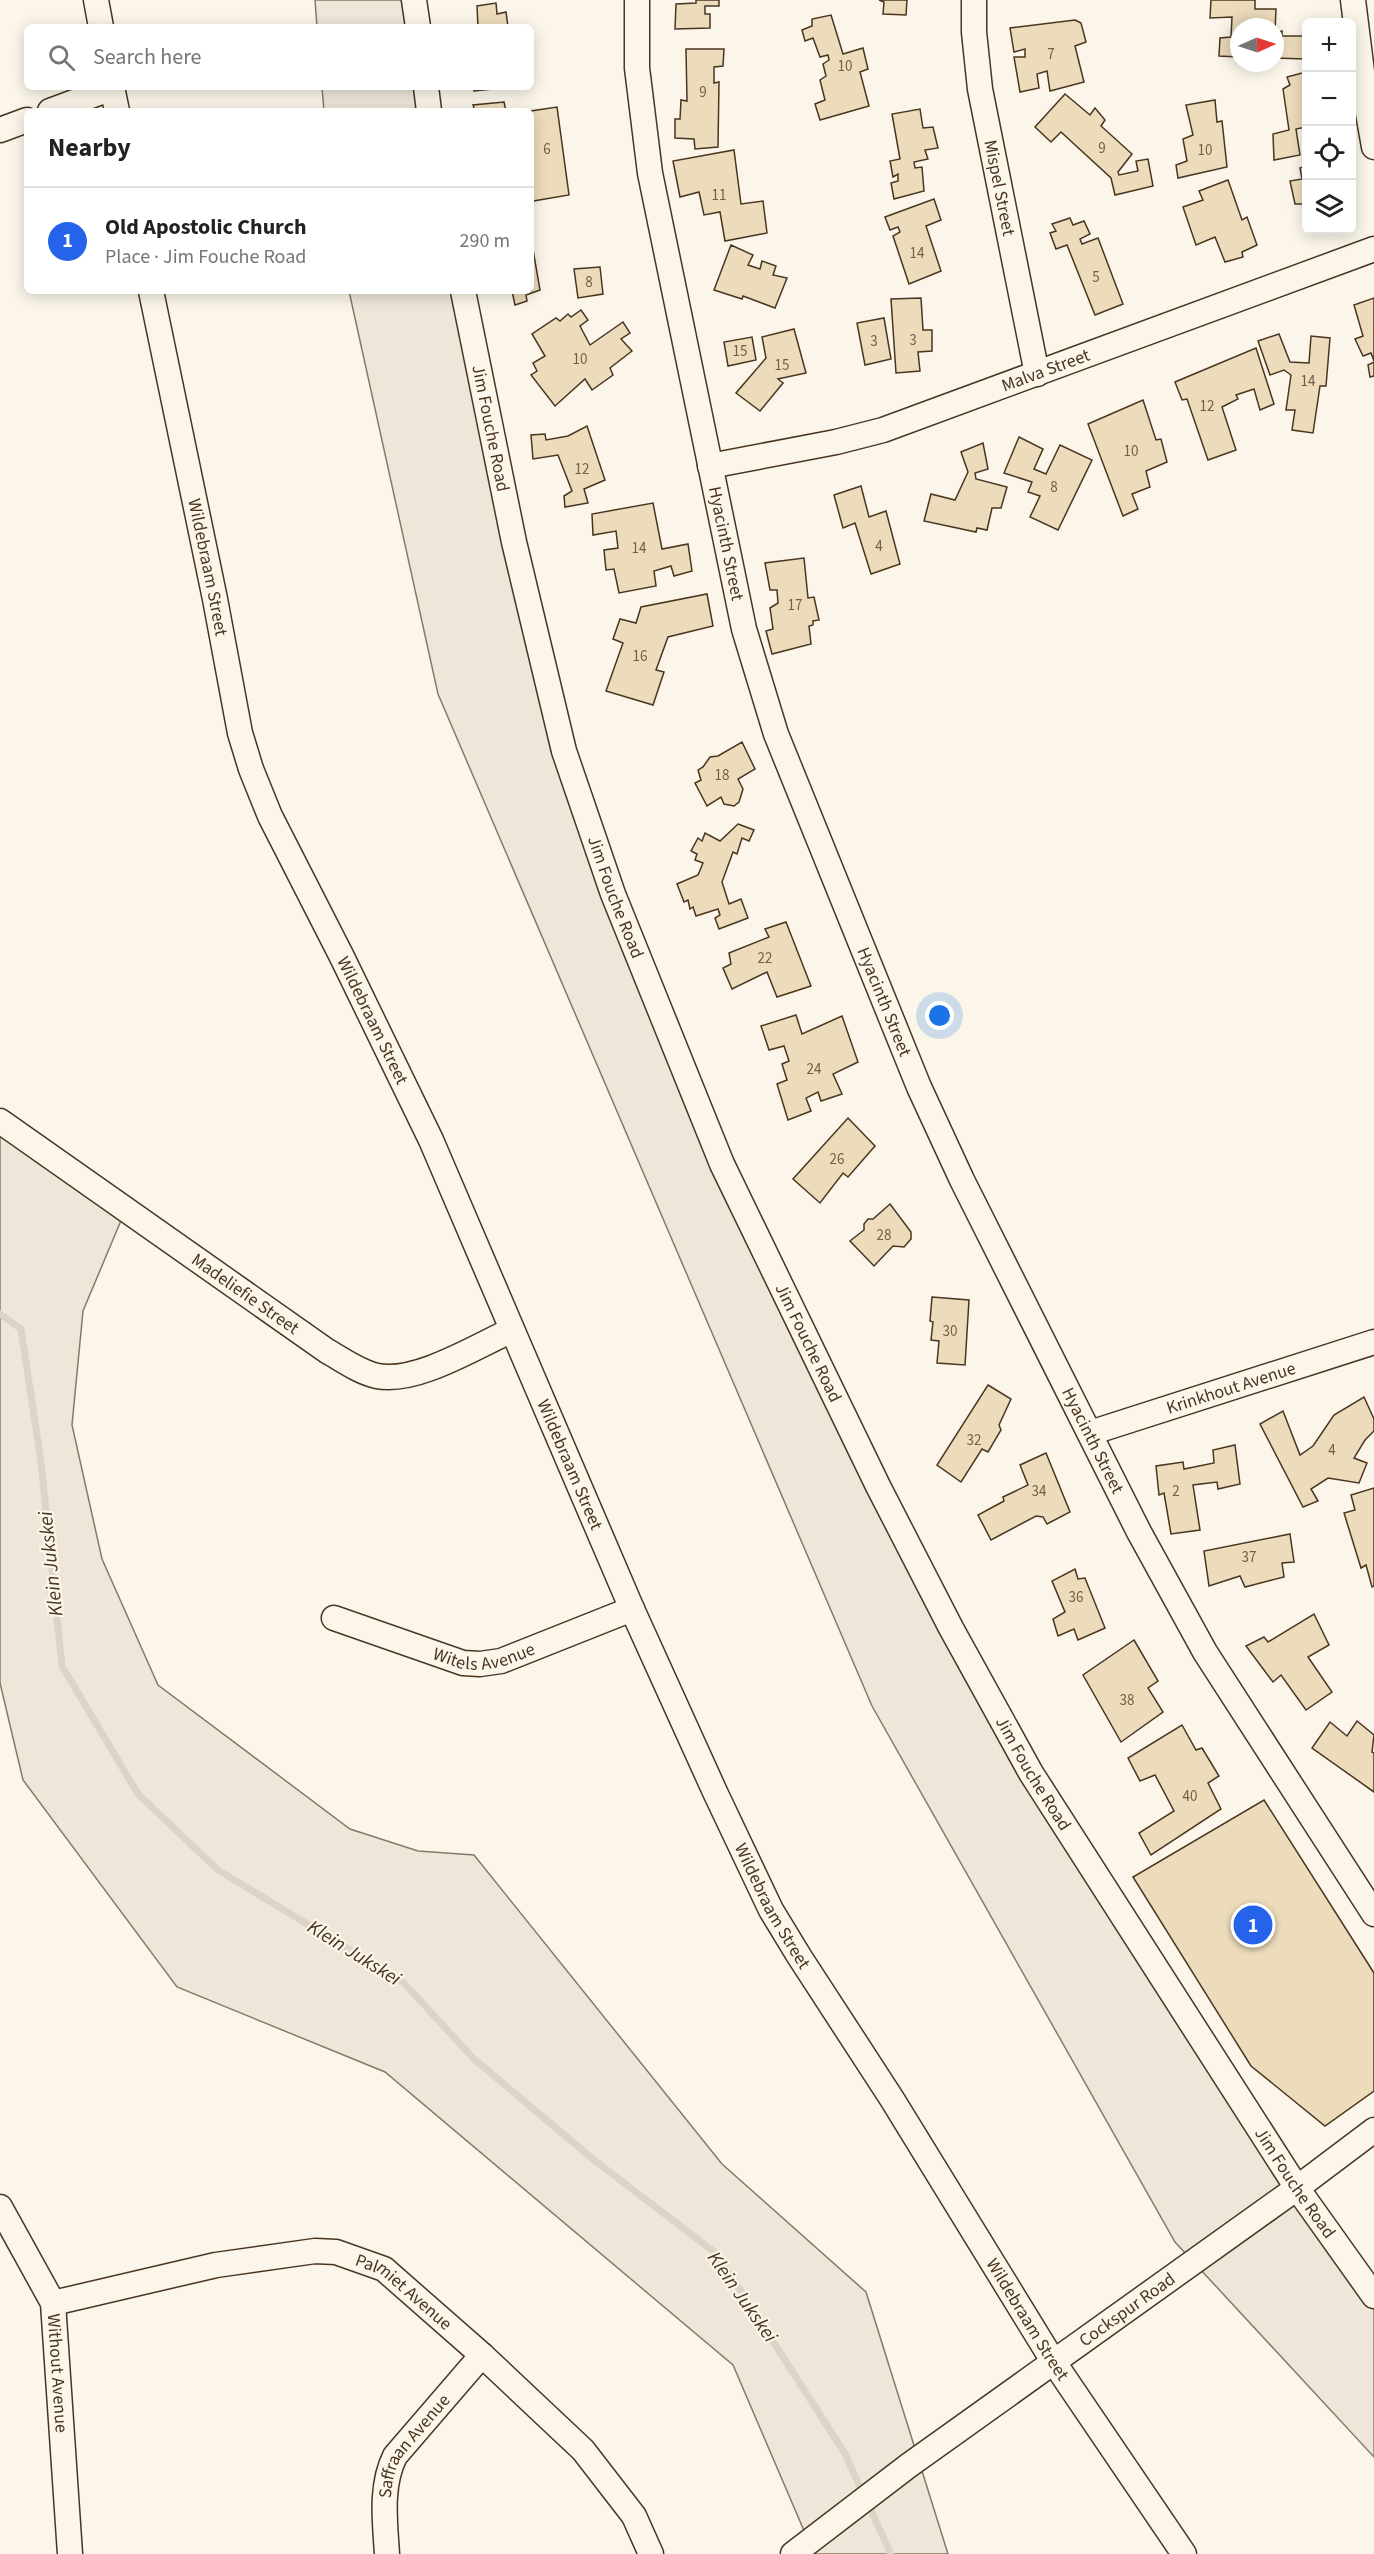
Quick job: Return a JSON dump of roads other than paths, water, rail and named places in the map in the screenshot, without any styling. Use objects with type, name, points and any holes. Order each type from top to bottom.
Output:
[{"type":"street","points":[[96,0],[100,24]]},
{"type":"street","points":[[414,0],[418,24]]},
{"type":"street","name":"Hyacinth Street","points":[[637,0],[637,68],[650,173],[744,629],[776,734],[919,1087],[962,1180],[1174,1599],[1205,1652],[1374,1914]]},
{"type":"street","name":"Mispel Street","points":[[974,0],[974,32],[980,88],[1037,374]]},
{"type":"street","points":[[1353,0],[1374,147]]},
{"type":"street","points":[[58,108],[104,90]]},
{"type":"street","points":[[113,90],[116,108]]},
{"type":"street","points":[[426,90],[429,108]]},
{"type":"street","points":[[0,130],[24,121]]},
{"type":"street","name":"Malva Street","points":[[710,466],[825,444],[883,430],[1374,249]]},
{"type":"street","name":"Wildebraam Street","points":[[152,294],[215,599],[240,733],[251,769],[270,816],[431,1140],[632,1609],[771,1910],[892,2099],[1053,2361],[1184,2554]]},
{"type":"street","name":"Jim Fouche Road","points":[[464,294],[514,542],[562,744],[613,894],[722,1164],[878,1486],[951,1628],[1031,1773],[1296,2188],[1374,2296]]},
{"type":"street","name":"Madeliefie Street","points":[[0,1121],[327,1352],[362,1371],[387,1377],[415,1373],[512,1330]]},
{"type":"street","name":"Krinkhout Avenue","points":[[1090,1433],[1374,1342]]},
{"type":"street","name":"Witels Avenue","points":[[334,1618],[463,1663],[480,1664],[501,1661],[632,1609]]},
{"type":"street","name":"Cockspur Road","points":[[793,2554],[898,2474],[1374,2130]]},
{"type":"street","name":"Without Avenue","points":[[0,2207],[53,2303],[70,2554]]},
{"type":"street","name":"Palmiet Avenue","points":[[53,2303],[216,2265],[315,2251],[336,2252],[384,2269],[482,2355],[583,2450],[634,2516],[651,2554]]},
{"type":"street","name":"Saffraan Avenue","points":[[387,2554],[385,2506],[388,2471],[395,2457],[482,2355]]},
{"type":"waterway","name":"Klein Jukskei","points":[[0,1314],[21,1329],[41,1462],[62,1666],[138,1794],[218,1870],[403,1982],[474,2059],[594,2160],[717,2254],[844,2452],[891,2554]]},
{"type":"place","name":"Old Apostolic Church","points":[[1253,1925]]}]
